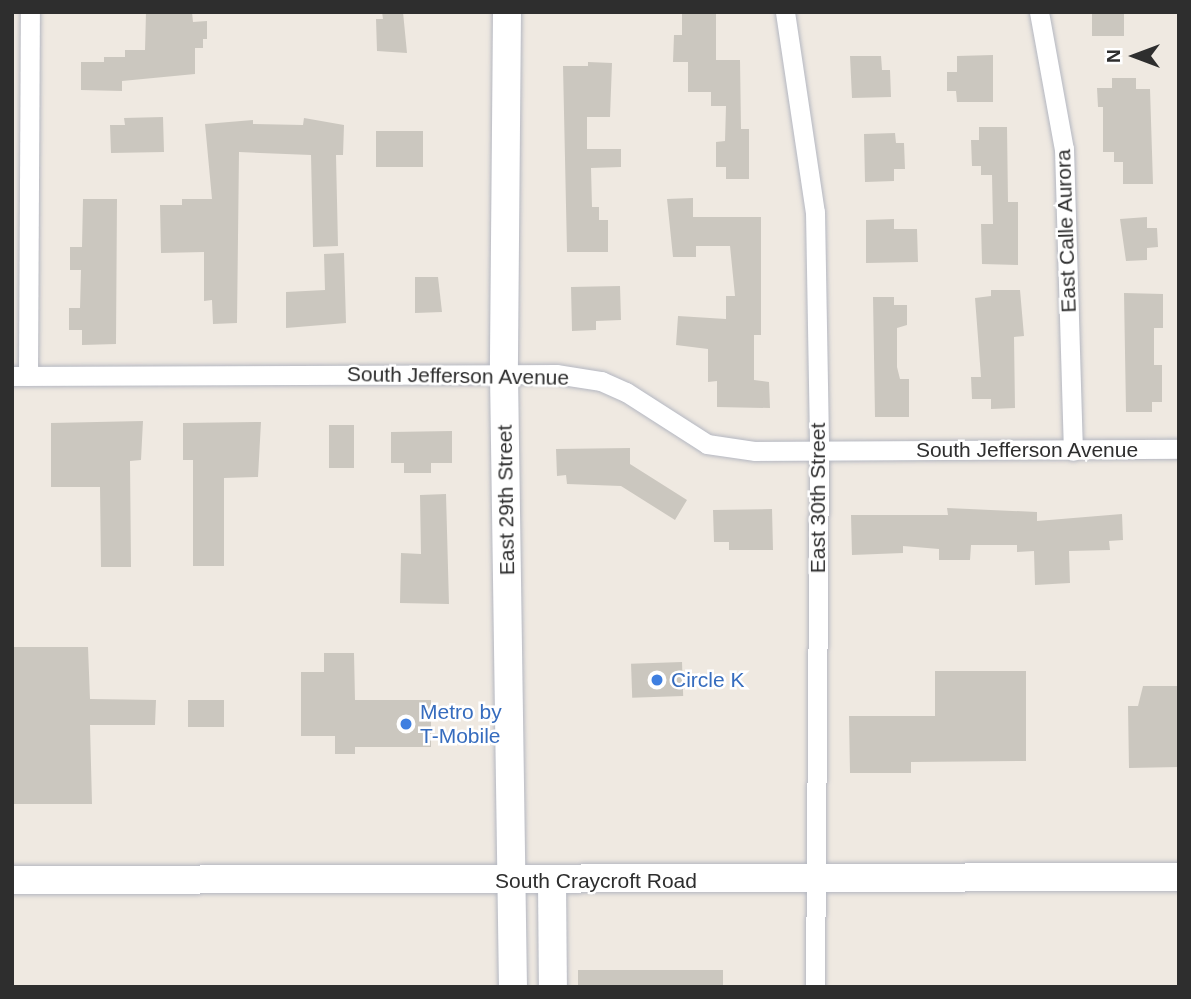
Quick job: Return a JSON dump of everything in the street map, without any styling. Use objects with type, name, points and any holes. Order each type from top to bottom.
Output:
[{"type":"main road","name":"East 29th Street","points":[[507,12],[504,375],[513,987]]},
{"type":"main road","name":"South Craycroft Road","points":[[12,880],[552,882],[1179,877]]},
{"type":"main road","points":[[552,882],[553,987]]},
{"type":"street","points":[[20,376],[30,12]]},
{"type":"street","name":"East 30th Street","points":[[785,12],[815,212],[819,451],[816,987]]},
{"type":"street","name":"East Calle Aurora","points":[[1039,12],[1064,149],[1073,451]]},
{"type":"street","name":"South Jefferson Avenue","points":[[20,376],[559,374],[601,380],[707,444],[755,451],[1179,449]]},
{"type":"building","points":[[146,12],[192,12],[193,22],[207,21],[207,39],[203,39],[203,48],[195,48],[195,74],[122,81],[122,91],[81,90],[81,62],[104,62],[104,57],[125,57],[125,50],[145,50]]},
{"type":"building","points":[[382,12],[403,12],[407,53],[377,51],[376,19],[383,19]]},
{"type":"building","points":[[682,12],[716,12],[716,60],[740,60],[741,129],[749,129],[749,179],[726,179],[726,167],[716,167],[716,142],[725,141],[726,106],[711,106],[711,92],[688,92],[688,62],[673,62],[674,35],[682,35]]},
{"type":"building","points":[[1092,12],[1124,12],[1124,36],[1092,36]]},
{"type":"building","points":[[993,55],[993,102],[957,102],[956,91],[947,91],[947,72],[957,72],[957,56]]},
{"type":"building","points":[[850,56],[881,56],[882,70],[890,70],[891,97],[852,98]]},
{"type":"building","points":[[588,62],[612,63],[610,117],[587,117],[587,149],[621,149],[621,167],[591,168],[592,207],[599,207],[599,220],[608,220],[608,252],[567,252],[563,66],[588,66]]},
{"type":"building","points":[[1112,78],[1136,78],[1136,89],[1150,89],[1153,184],[1123,184],[1123,162],[1114,162],[1114,152],[1103,152],[1103,107],[1098,107],[1097,88],[1112,88]]},
{"type":"building","points":[[163,117],[164,152],[111,153],[110,125],[125,125],[124,118]]},
{"type":"building","points":[[304,118],[344,125],[343,155],[336,155],[338,246],[313,247],[311,155],[239,152],[237,323],[213,324],[212,300],[204,301],[204,252],[161,253],[160,205],[182,205],[182,199],[212,199],[205,124],[253,120],[253,124],[303,125]]},
{"type":"building","points":[[979,127],[1007,127],[1008,202],[1018,202],[1018,265],[982,264],[981,224],[993,224],[992,175],[981,175],[981,166],[972,166],[971,140],[979,140]]},
{"type":"building","points":[[376,131],[423,131],[423,167],[376,167]]},
{"type":"building","points":[[895,133],[896,143],[904,143],[905,169],[894,169],[894,181],[865,182],[864,134]]},
{"type":"building","points":[[693,198],[693,217],[761,217],[761,335],[754,335],[754,380],[769,382],[770,408],[717,407],[717,381],[708,382],[708,349],[676,345],[678,316],[726,319],[726,296],[735,296],[730,246],[696,246],[696,257],[673,257],[667,199]]},
{"type":"building","points":[[83,199],[117,199],[116,344],[82,345],[82,330],[69,330],[69,308],[80,308],[81,270],[70,270],[70,247],[82,247]]},
{"type":"building","points":[[1147,217],[1147,228],[1157,228],[1158,247],[1147,248],[1147,260],[1126,261],[1120,219]]},
{"type":"building","points":[[894,219],[894,229],[917,229],[918,262],[866,263],[866,220]]},
{"type":"building","points":[[344,253],[346,323],[286,328],[286,292],[325,290],[324,254]]},
{"type":"building","points":[[415,277],[438,277],[442,312],[415,313]]},
{"type":"building","points":[[620,286],[621,320],[596,321],[596,330],[572,331],[571,287]]},
{"type":"building","points":[[991,290],[1020,290],[1024,336],[1014,337],[1015,408],[991,409],[991,399],[972,399],[971,377],[981,377],[975,298],[991,296]]},
{"type":"building","points":[[1124,293],[1163,294],[1163,328],[1154,328],[1154,365],[1162,365],[1162,402],[1152,402],[1152,412],[1126,412]]},
{"type":"building","points":[[873,297],[894,297],[894,305],[907,305],[907,325],[897,328],[897,367],[900,379],[909,379],[909,417],[875,417]]},
{"type":"building","points":[[143,421],[141,460],[130,461],[131,567],[101,567],[100,487],[51,487],[51,423]]},
{"type":"building","points":[[261,422],[258,477],[224,478],[224,566],[193,566],[193,460],[183,460],[183,423]]},
{"type":"building","points":[[329,425],[354,425],[354,468],[329,468]]},
{"type":"building","points":[[452,431],[452,463],[431,463],[431,473],[404,473],[404,463],[391,463],[391,432]]},
{"type":"building","points":[[630,448],[630,464],[687,500],[675,520],[621,486],[567,484],[566,475],[557,476],[556,449]]},
{"type":"building","points":[[446,494],[449,604],[400,603],[401,553],[421,554],[420,495]]},
{"type":"building","points":[[947,508],[1037,512],[1037,521],[1122,514],[1123,540],[1109,541],[1110,550],[1069,551],[1070,583],[1035,585],[1034,551],[1017,552],[1017,545],[971,545],[970,560],[939,560],[939,549],[903,546],[903,553],[852,555],[851,515],[948,515]]},
{"type":"building","points":[[772,509],[773,550],[729,550],[729,542],[714,542],[713,510]]},
{"type":"building","points":[[12,647],[88,647],[90,699],[156,700],[155,725],[90,725],[92,804],[12,804]]},
{"type":"building","points":[[324,653],[354,653],[355,700],[431,700],[431,747],[355,747],[355,754],[335,754],[335,736],[301,736],[301,672],[324,672]]},
{"type":"building","name":"Circle K","points":[[682,662],[683,696],[632,698],[631,664]]},
{"type":"building","points":[[935,671],[1026,671],[1026,761],[911,762],[911,773],[850,773],[849,716],[935,716]]},
{"type":"building","points":[[1143,686],[1179,686],[1179,767],[1129,768],[1128,706],[1138,706]]},
{"type":"building","points":[[188,700],[224,700],[224,727],[188,727]]},
{"type":"building","points":[[578,970],[723,970],[723,987],[578,987]]},
{"type":"place","name":"Circle K","points":[[657,680]]},
{"type":"place","name":"Metro by T-Mobile","points":[[406,724]]}]
